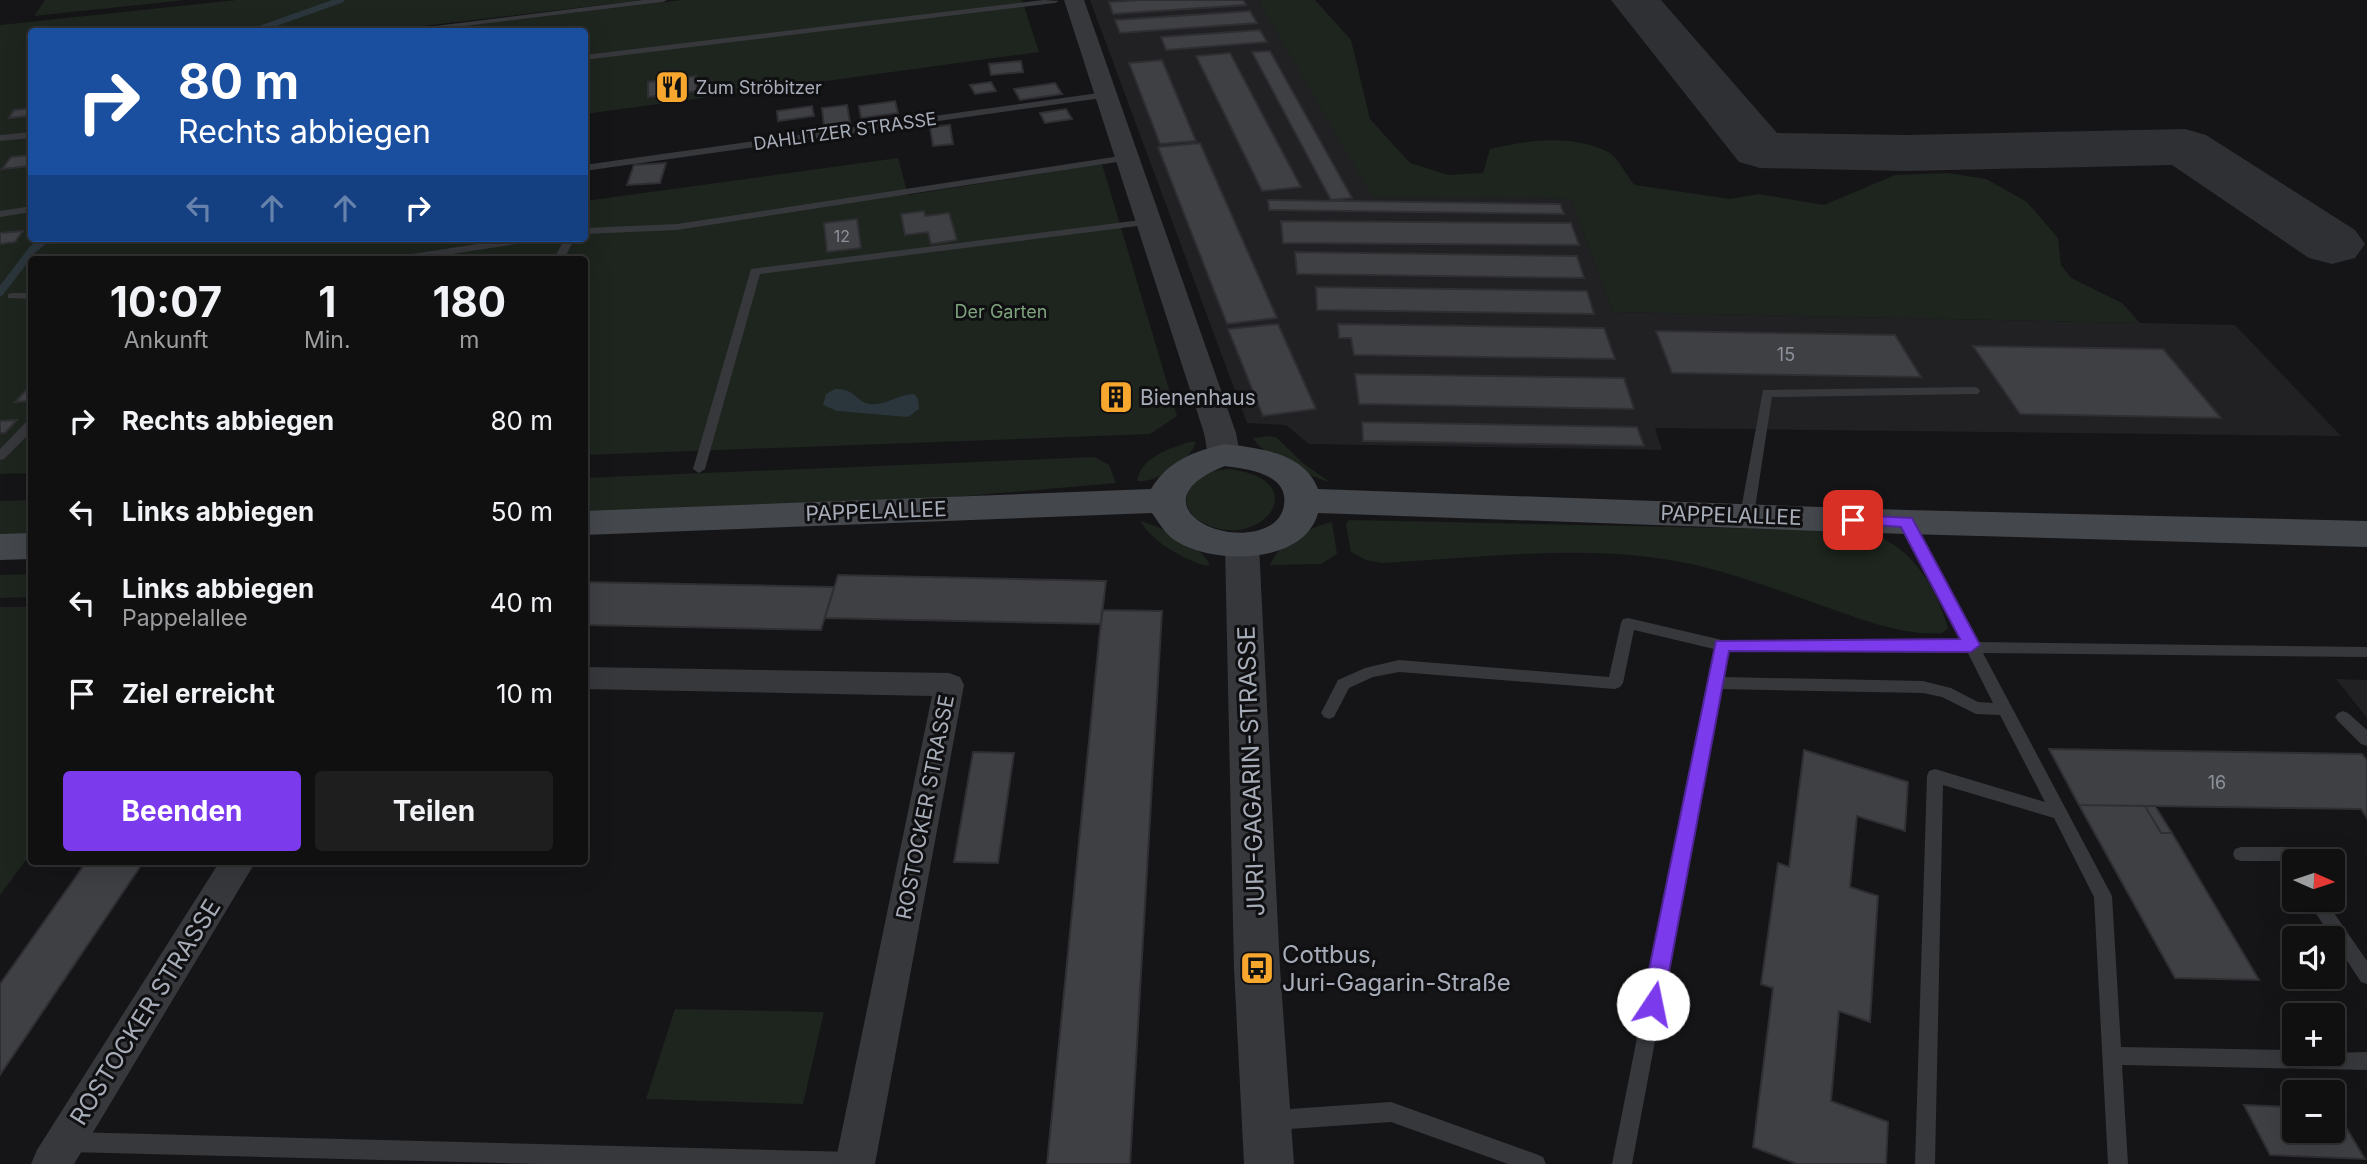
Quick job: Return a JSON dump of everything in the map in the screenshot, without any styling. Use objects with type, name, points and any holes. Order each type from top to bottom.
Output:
[{"type":"main road","points":[[1224,455],[1265,459],[1295,478],[1305,501],[1299,519],[1285,533],[1265,542],[1242,545],[1216,543],[1192,534],[1180,525],[1171,513],[1168,500],[1174,480],[1188,467],[1203,459],[1224,455]]},
{"type":"main road","name":"PAPPELALLEE","points":[[588,523],[1168,500]]},
{"type":"main road","name":"PAPPELALLEE","points":[[1305,501],[1906,522],[2367,534]]},
{"type":"main road","points":[[0,547],[28,546]]},
{"type":"street","points":[[1064,1],[1105,95],[1220,433],[1224,455]]},
{"type":"street","name":"JURI-GAGARIN-STRASSE","points":[[1242,545],[1257,968],[1268,1142]]},
{"type":"street","name":"ROSTOCKER STRASSE","points":[[588,678],[949,685],[855,1163]]},
{"type":"street","name":"ROSTOCKER STRASSE","points":[[58,1153],[237,865]]},
{"type":"lane","points":[[425,28],[663,0]]},
{"type":"lane","points":[[588,58],[1064,1]]},
{"type":"lane","name":"DAHLITZER STRASSE","points":[[588,167],[1105,95]]},
{"type":"lane","points":[[0,138],[28,135]]},
{"type":"lane","points":[[588,231],[677,227],[1127,158]]},
{"type":"lane","points":[[0,214],[28,210]]},
{"type":"lane","points":[[699,469],[755,271],[1149,222]]},
{"type":"lane","points":[[419,256],[510,242]]},
{"type":"lane","points":[[12,296],[28,296]]},
{"type":"lane","points":[[1747,515],[1767,393],[1974,391]]},
{"type":"lane","points":[[0,456],[28,427]]},
{"type":"lane","points":[[1906,522],[2103,896],[2118,1164]]},
{"type":"lane","points":[[1329,713],[1343,684],[1370,672],[1399,666],[1615,683],[1628,624],[1722,645],[1971,645],[2367,652]]},
{"type":"lane","points":[[1622,1164],[1722,645]]},
{"type":"lane","points":[[1715,683],[1923,687],[1946,692],[1976,708],[2005,709]]},
{"type":"lane","points":[[2343,717],[2367,740]]},
{"type":"lane","points":[[1925,1164],[1935,776],[2059,813]]},
{"type":"lane","points":[[2241,854],[2282,854]]},
{"type":"lane","points":[[2324,912],[2367,976]]},
{"type":"lane","points":[[2112,1056],[2367,1061]]},
{"type":"lane","points":[[1268,1142],[1391,1112],[1536,1164]]},
{"type":"lane","points":[[58,1153],[855,1163]]},
{"type":"shaded area","points":[[1090,0],[1258,0],[1372,195],[1571,199],[1613,312],[2235,325],[2341,436],[1655,428],[1662,450],[1309,444],[1286,425],[1247,423]]},
{"type":"shaded area","points":[[835,389],[847,391],[870,404],[914,394],[918,399],[919,409],[908,417],[837,411],[823,405],[826,394]]},
{"type":"shaded area","points":[[2336,679],[2367,680],[2367,718]]},
{"type":"green space","points":[[45,0],[185,0],[34,16]]},
{"type":"green space","name":"Der Garten","points":[[237,0],[643,0],[405,28],[28,28],[28,242],[588,242],[588,201],[898,158],[908,195],[1102,164],[1177,416],[1150,434],[588,455],[588,256],[28,256],[28,473],[0,474],[0,25]]},
{"type":"green space","points":[[682,0],[1022,0],[1039,52],[588,114],[588,28],[443,28]]},
{"type":"green space","points":[[1258,0],[1315,0],[1351,40],[1370,119],[1410,163],[1448,175],[1483,173],[1490,149],[1534,141],[1565,141],[1594,146],[1608,152],[1635,185],[1730,199],[1759,194],[1824,205],[1895,175],[1948,173],[1986,179],[2027,202],[2058,238],[2061,265],[2071,278],[2122,303],[2140,323],[1613,312],[1571,199],[1372,196]]},
{"type":"green space","points":[[1253,438],[1277,438],[1304,464],[1330,482],[1277,459]]},
{"type":"green space","points":[[1189,442],[1196,442],[1180,464],[1154,479],[1137,481],[1150,460]]},
{"type":"green space","points":[[1094,457],[1109,465],[1116,483],[931,499],[588,514],[588,478]]},
{"type":"green space","points":[[1230,469],[1257,476],[1271,487],[1275,500],[1270,513],[1258,523],[1242,529],[1222,529],[1200,521],[1193,516],[1187,504],[1188,491],[1197,480],[1210,472]]},
{"type":"green space","points":[[28,500],[28,535],[0,536],[0,501]]},
{"type":"green space","points":[[1349,520],[1861,531],[1893,544],[1917,566],[1936,595],[1948,628],[1942,633],[1897,629],[1725,573],[1653,557],[1537,553],[1382,563],[1366,560],[1351,552],[1346,524]]},
{"type":"green space","points":[[1140,521],[1188,543],[1210,564],[1206,566],[1169,549]]},
{"type":"green space","points":[[1332,522],[1337,554],[1321,564],[1270,565],[1288,542]]},
{"type":"green space","points":[[28,574],[28,597],[0,598],[0,575]]},
{"type":"green space","points":[[0,607],[28,607],[28,857],[0,895]]},
{"type":"green space","points":[[675,1009],[824,1012],[803,1104],[646,1099]]},
{"type":"building","points":[[1243,0],[1246,5],[1113,14],[1109,2]]},
{"type":"building","points":[[1250,11],[1257,23],[1120,33],[1115,20]]},
{"type":"building","points":[[1260,30],[1267,42],[1166,50],[1161,37]]},
{"type":"building","points":[[1270,51],[1352,198],[1331,200],[1252,52]]},
{"type":"building","points":[[1230,53],[1301,187],[1262,191],[1196,56]]},
{"type":"building","points":[[1162,60],[1196,141],[1160,144],[1129,63]]},
{"type":"building","points":[[1021,61],[1023,72],[991,75],[989,64]]},
{"type":"building","name":"Zum Ströbitzer","points":[[696,76],[697,91],[648,97],[648,82]]},
{"type":"building","points":[[991,82],[996,91],[975,94],[970,85]]},
{"type":"building","points":[[1055,83],[1062,94],[1020,100],[1014,89]]},
{"type":"building","points":[[895,101],[898,113],[861,118],[859,106]]},
{"type":"building","points":[[847,105],[850,123],[824,126],[822,108]]},
{"type":"building","points":[[812,106],[814,116],[778,121],[777,111]]},
{"type":"building","points":[[28,108],[28,116],[9,118],[14,110]]},
{"type":"building","points":[[1066,109],[1072,119],[1045,123],[1040,113]]},
{"type":"building","points":[[950,125],[953,144],[933,146],[930,127]]},
{"type":"building","points":[[1200,143],[1277,318],[1227,324],[1158,147]]},
{"type":"building","points":[[28,155],[28,166],[2,169],[11,157]]},
{"type":"building","points":[[666,163],[660,183],[627,185],[634,165]]},
{"type":"building","points":[[1268,200],[1560,204],[1564,214],[1269,210]]},
{"type":"building","points":[[924,211],[925,216],[949,213],[957,240],[931,244],[928,232],[905,235],[901,214]]},
{"type":"building","points":[[857,219],[861,248],[827,252],[824,223]]},
{"type":"building","points":[[1281,221],[1571,223],[1579,245],[1283,243]]},
{"type":"building","points":[[23,231],[15,242],[0,244],[0,233]]},
{"type":"building","points":[[1295,252],[1577,256],[1584,278],[1297,274]]},
{"type":"building","points":[[1316,287],[1587,291],[1594,314],[1317,310]]},
{"type":"building","points":[[1278,324],[1316,409],[1263,416],[1228,329]]},
{"type":"building","points":[[1338,324],[1604,328],[1615,359],[1354,355],[1351,338],[1339,338]]},
{"type":"building","points":[[1656,331],[1895,335],[1921,377],[1672,373]]},
{"type":"building","points":[[1973,346],[2163,349],[2221,418],[2020,414]]},
{"type":"building","points":[[1355,374],[1624,378],[1634,409],[1359,404]]},
{"type":"building","name":"Bienenhaus","points":[[1122,386],[1127,405],[1111,407],[1106,388]]},
{"type":"building","points":[[26,390],[28,401],[15,402]]},
{"type":"building","points":[[17,420],[5,433],[0,433],[0,421]]},
{"type":"building","points":[[1362,422],[1637,427],[1644,446],[1363,441]]},
{"type":"building","points":[[838,575],[1106,581],[1101,624],[825,618]]},
{"type":"building","points":[[588,582],[834,587],[821,630],[588,625]]},
{"type":"building","points":[[1102,610],[1162,611],[1130,1164],[1047,1164]]},
{"type":"building","points":[[2049,749],[2362,754],[2367,760],[2367,818],[2361,809],[2079,805]]},
{"type":"building","points":[[1804,750],[1908,782],[1905,831],[1857,816],[1850,887],[1878,896],[1870,1022],[1839,1011],[1831,1101],[1888,1122],[1886,1164],[1797,1164],[1753,1147],[1773,988],[1761,984],[1778,863],[1789,867]]},
{"type":"building","points":[[973,752],[1014,753],[998,863],[954,862]]},
{"type":"building","points":[[2079,805],[2145,806],[2161,833],[2172,833],[2259,980],[2175,978]]},
{"type":"building","points":[[2145,806],[2155,806],[2172,833],[2161,833]]},
{"type":"building","points":[[84,865],[141,865],[0,1075],[0,984]]},
{"type":"building","points":[[2244,1105],[2282,1107],[2282,1143],[2345,1143],[2345,1126],[2365,1159],[2270,1155]]},
{"type":"waterway","points":[[262,28],[341,0]]},
{"type":"waterway","points":[[0,292],[33,249],[42,242]]},
{"type":"taxiway","points":[[1635,0],[1760,150],[1906,153],[2185,147],[2332,244]]},
{"type":"place","name":"Zum Ströbitzer","points":[[672,87]]},
{"type":"place","name":"Bienenhaus","points":[[1116,397]]},
{"type":"place","name":"Cottbus, Juri-Gagarin-Straße","points":[[1257,968]]},
{"type":"route","points":[[1653,1004],[1722,645],[1971,645],[1906,522],[1853,520]]}]
